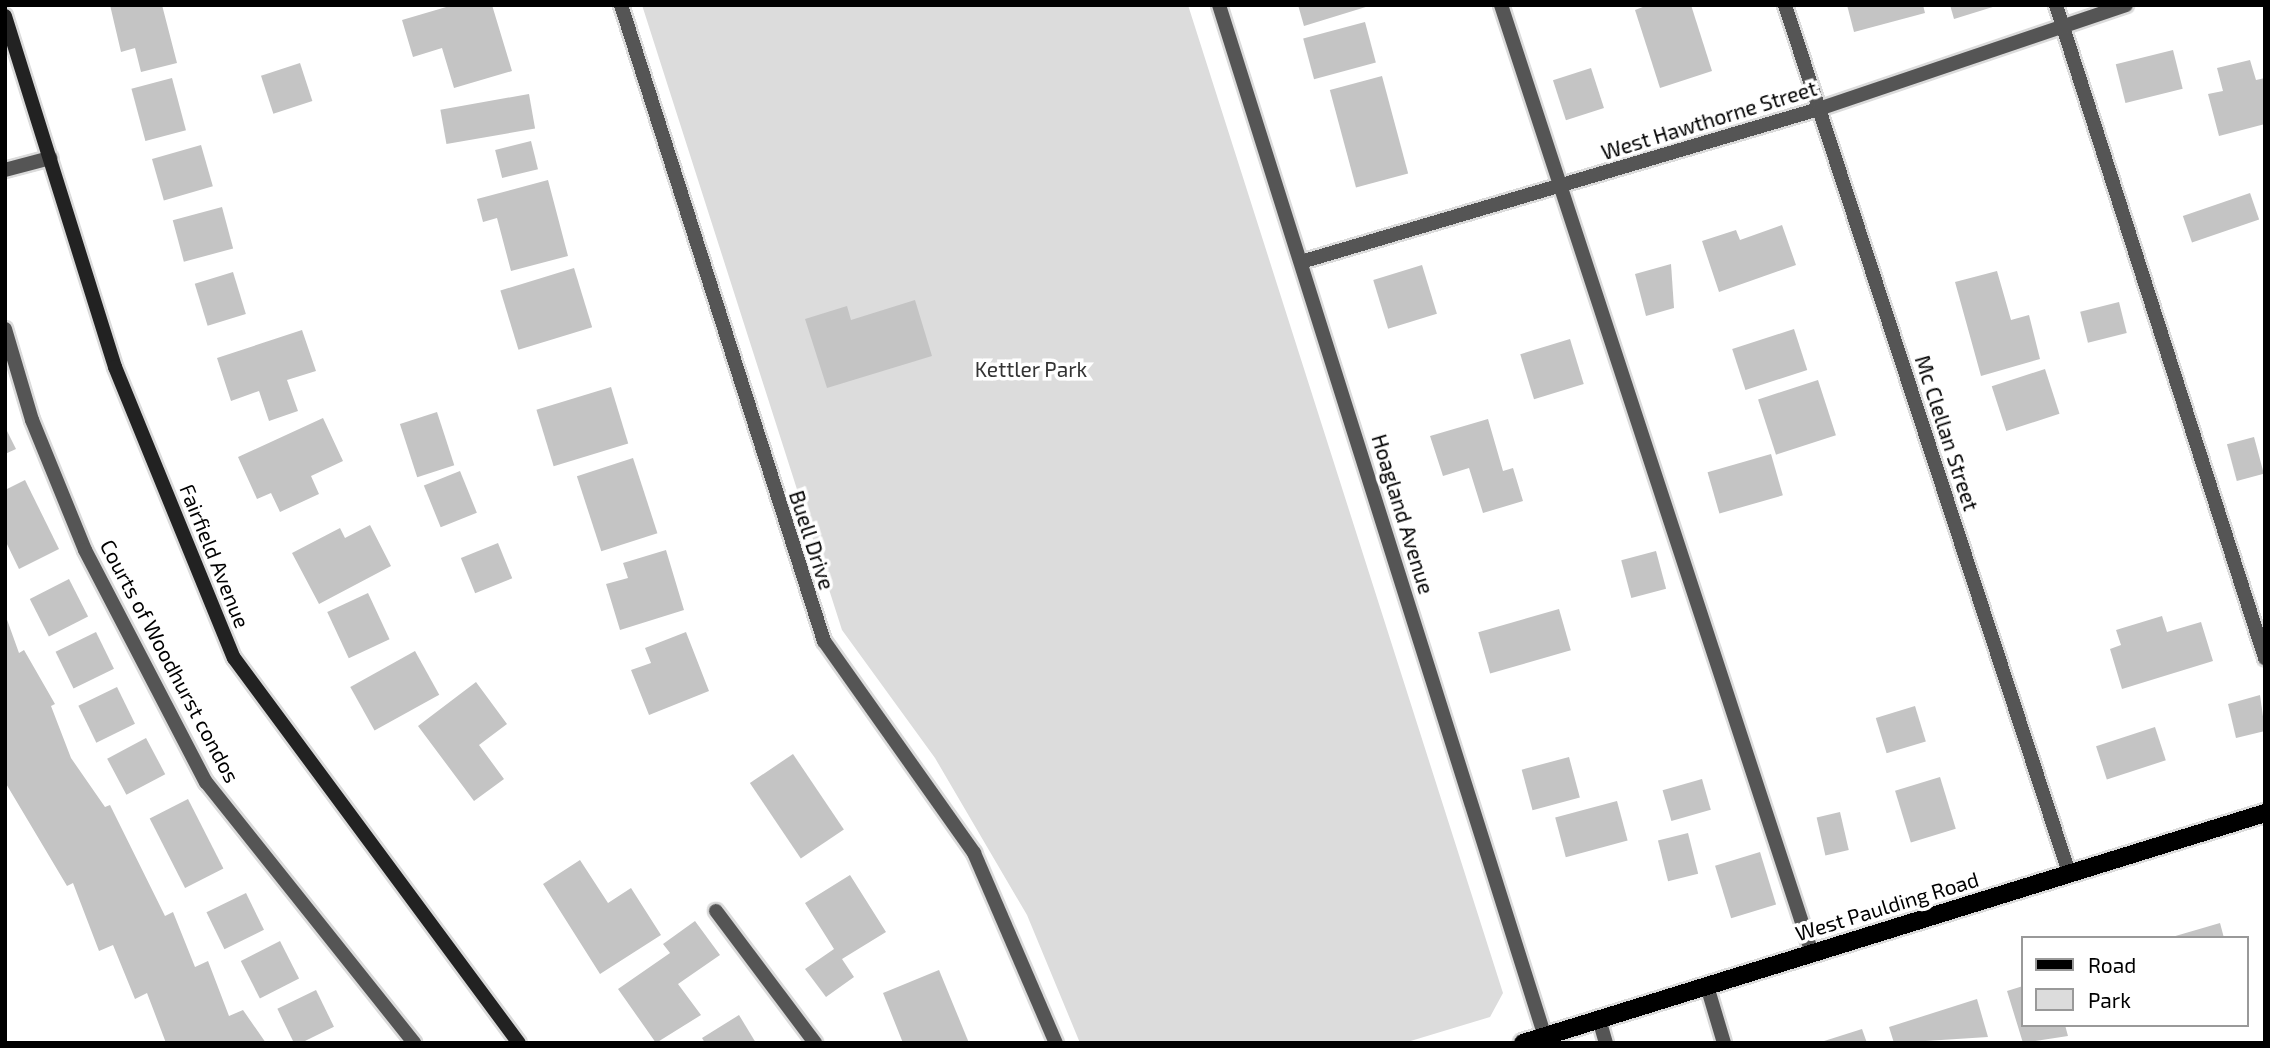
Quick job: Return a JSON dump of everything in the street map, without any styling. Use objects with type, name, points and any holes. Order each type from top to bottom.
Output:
[{"type":"main road","name":"Fairfield Avenue","points":[[5,16],[115,368],[234,658],[519,1043]]},
{"type":"main road","name":"West Paulding Road","points":[[1523,1043],[1546,1040],[1599,1019],[2265,813]]},
{"type":"street","name":"Buell Drive","points":[[621,5],[824,641],[974,853],[1056,1043]]},
{"type":"street","name":"Hoagland Avenue","points":[[1219,5],[1546,1040]]},
{"type":"street","points":[[1502,5],[1811,953]]},
{"type":"street","name":"Mc Clellan Street","points":[[1785,5],[2069,873]]},
{"type":"street","points":[[2056,5],[2265,658]]},
{"type":"street","name":"West Hawthorne Street","points":[[1301,262],[1563,187],[1819,109],[2126,5]]},
{"type":"street","points":[[5,170],[50,158]]},
{"type":"street","name":"Courts of Woodhurst condos","points":[[5,329],[32,420],[85,550],[206,782],[414,1043]]},
{"type":"street","points":[[716,911],[814,1043]]},
{"type":"street","points":[[1707,986],[1724,1043]]},
{"type":"street","points":[[1599,1019],[1606,1043]]},
{"type":"green space","name":"Kettler Park","points":[[642,5],[1188,5],[1503,993],[1490,1017],[1404,1043],[1080,1043],[1027,915],[935,758],[842,630]]},
{"type":"building","points":[[110,5],[162,5],[177,63],[141,72],[135,48],[121,52]]},
{"type":"building","points":[[453,5],[492,5],[512,71],[454,88],[442,48],[413,57],[402,20]]},
{"type":"building","points":[[1298,5],[1369,5],[1369,6],[1304,26]]},
{"type":"building","points":[[1648,5],[1691,5],[1712,71],[1660,88],[1635,10]]},
{"type":"building","points":[[1847,5],[1923,5],[1925,13],[1854,32]]},
{"type":"building","points":[[1950,5],[1996,5],[1996,6],[1954,19]]},
{"type":"building","points":[[1365,22],[1376,63],[1314,79],[1303,39]]},
{"type":"building","points":[[2173,50],[2183,89],[2125,103],[2116,64]]},
{"type":"building","points":[[2250,60],[2256,80],[2265,78],[2265,124],[2219,136],[2208,94],[2223,91],[2217,68]]},
{"type":"building","points":[[300,63],[312,101],[273,114],[261,76]]},
{"type":"building","points":[[1591,68],[1604,108],[1566,120],[1553,80]]},
{"type":"building","points":[[1382,76],[1408,174],[1356,188],[1330,90]]},
{"type":"building","points":[[172,78],[186,130],[145,141],[131,89]]},
{"type":"building","points":[[529,94],[535,128],[446,144],[440,110]]},
{"type":"building","points":[[531,141],[538,169],[502,178],[495,150]]},
{"type":"building","points":[[201,145],[213,186],[164,200],[152,159]]},
{"type":"building","points":[[548,180],[568,256],[511,271],[497,218],[483,222],[477,199]]},
{"type":"building","points":[[2250,193],[2259,219],[2192,243],[2183,216]]},
{"type":"building","points":[[222,207],[233,249],[184,262],[173,220]]},
{"type":"building","points":[[1782,225],[1796,265],[1719,292],[1702,241],[1736,230],[1740,240]]},
{"type":"building","points":[[1671,264],[1674,308],[1646,316],[1635,274]]},
{"type":"building","points":[[1422,265],[1437,314],[1388,329],[1373,280]]},
{"type":"building","points":[[574,268],[592,327],[518,350],[500,291]]},
{"type":"building","points":[[1997,271],[2011,320],[2029,315],[2040,359],[1981,376],[1955,282]]},
{"type":"building","points":[[233,272],[246,314],[208,326],[195,284]]},
{"type":"building","points":[[915,300],[932,356],[827,388],[805,319],[847,306],[851,320]]},
{"type":"building","points":[[2119,302],[2127,333],[2088,343],[2080,312]]},
{"type":"building","points":[[1794,329],[1807,370],[1745,390],[1732,349]]},
{"type":"building","points":[[302,330],[316,371],[287,380],[298,411],[269,421],[259,391],[231,401],[217,358]]},
{"type":"building","points":[[1570,339],[1584,384],[1534,399],[1520,354]]},
{"type":"building","points":[[2045,369],[2060,414],[2006,431],[1992,386]]},
{"type":"building","points":[[1818,380],[1836,435],[1776,455],[1758,399]]},
{"type":"building","points":[[611,387],[628,443],[554,466],[536,410]]},
{"type":"building","points":[[437,412],[454,465],[417,477],[400,424]]},
{"type":"building","points":[[323,418],[343,461],[311,476],[319,494],[280,512],[271,493],[257,499],[238,457]]},
{"type":"building","points":[[1488,419],[1503,471],[1513,468],[1523,501],[1483,513],[1469,468],[1443,476],[1430,436]]},
{"type":"building","points":[[5,427],[16,449],[5,454]]},
{"type":"building","points":[[2254,437],[2264,474],[2237,481],[2227,444]]},
{"type":"building","points":[[1771,454],[1783,495],[1719,514],[1708,472]]},
{"type":"building","points":[[633,458],[657,533],[601,551],[577,476]]},
{"type":"building","points":[[460,471],[477,513],[441,527],[424,486]]},
{"type":"building","points":[[25,480],[59,549],[19,569],[5,540],[5,490]]},
{"type":"building","points":[[370,525],[391,566],[319,604],[292,553],[340,528],[345,538]]},
{"type":"building","points":[[498,543],[512,578],[475,593],[461,558]]},
{"type":"building","points":[[666,550],[684,610],[620,630],[606,584],[628,578],[623,563]]},
{"type":"building","points":[[1656,551],[1666,589],[1631,598],[1621,560]]},
{"type":"building","points":[[69,579],[88,616],[49,636],[30,599]]},
{"type":"building","points":[[368,593],[390,639],[349,658],[327,612]]},
{"type":"building","points":[[1559,609],[1571,650],[1490,673],[1478,632]]},
{"type":"building","points":[[5,614],[19,653],[24,650],[55,704],[51,706],[71,758],[105,807],[110,805],[165,916],[173,912],[195,967],[208,961],[229,1016],[243,1010],[266,1043],[166,1043],[147,993],[135,999],[113,945],[99,951],[73,883],[67,886],[5,782]]},
{"type":"building","points":[[2162,616],[2167,632],[2201,622],[2213,661],[2122,689],[2110,649],[2121,645],[2116,630]]},
{"type":"building","points":[[96,632],[114,669],[74,689],[56,652]]},
{"type":"building","points":[[686,632],[709,691],[649,715],[631,670],[651,663],[645,648]]},
{"type":"building","points":[[415,651],[439,695],[375,731],[350,687]]},
{"type":"building","points":[[476,682],[507,724],[479,745],[504,779],[474,801],[418,726]]},
{"type":"building","points":[[117,687],[135,724],[96,743],[78,706]]},
{"type":"building","points":[[2260,695],[2265,731],[2236,738],[2228,704]]},
{"type":"building","points":[[1915,706],[1926,741],[1887,753],[1876,718]]},
{"type":"building","points":[[2155,727],[2166,760],[2107,779],[2096,746]]},
{"type":"building","points":[[146,738],[165,774],[126,795],[107,759]]},
{"type":"building","points":[[793,754],[844,829],[801,859],[750,783]]},
{"type":"building","points":[[1569,757],[1580,798],[1533,810],[1522,770]]},
{"type":"building","points":[[1940,777],[1956,829],[1911,842],[1895,791]]},
{"type":"building","points":[[1702,779],[1711,810],[1671,821],[1663,790]]},
{"type":"building","points":[[188,799],[223,868],[185,888],[150,819]]},
{"type":"building","points":[[1617,801],[1628,841],[1566,857],[1555,818]]},
{"type":"building","points":[[1840,812],[1849,850],[1825,855],[1817,817]]},
{"type":"building","points":[[1688,833],[1698,874],[1668,881],[1658,840]]},
{"type":"building","points":[[1760,852],[1776,905],[1731,918],[1715,866]]},
{"type":"building","points":[[580,860],[608,903],[631,888],[661,935],[600,974],[543,884]]},
{"type":"building","points":[[850,875],[886,932],[842,959],[854,977],[826,997],[805,969],[834,949],[805,903]]},
{"type":"building","points":[[246,893],[264,930],[224,949],[206,912]]},
{"type":"building","points":[[695,921],[720,955],[678,984],[701,1015],[656,1043],[618,989],[670,953],[663,944]]},
{"type":"building","points":[[2220,923],[2223,936],[2175,936]]},
{"type":"building","points":[[280,941],[299,978],[260,998],[241,961]]},
{"type":"building","points":[[939,970],[969,1043],[903,1043],[883,993]]},
{"type":"building","points":[[2022,986],[2022,1027],[2066,1027],[2068,1036],[2023,1043],[2007,991]]},
{"type":"building","points":[[316,990],[334,1027],[301,1043],[294,1043],[277,1009]]},
{"type":"building","points":[[1977,999],[1988,1037],[1894,1043],[1889,1027]]},
{"type":"building","points":[[739,1015],[756,1043],[705,1043],[702,1038]]},
{"type":"building","points":[[1862,1029],[1867,1043],[1821,1043],[1821,1042]]}]
